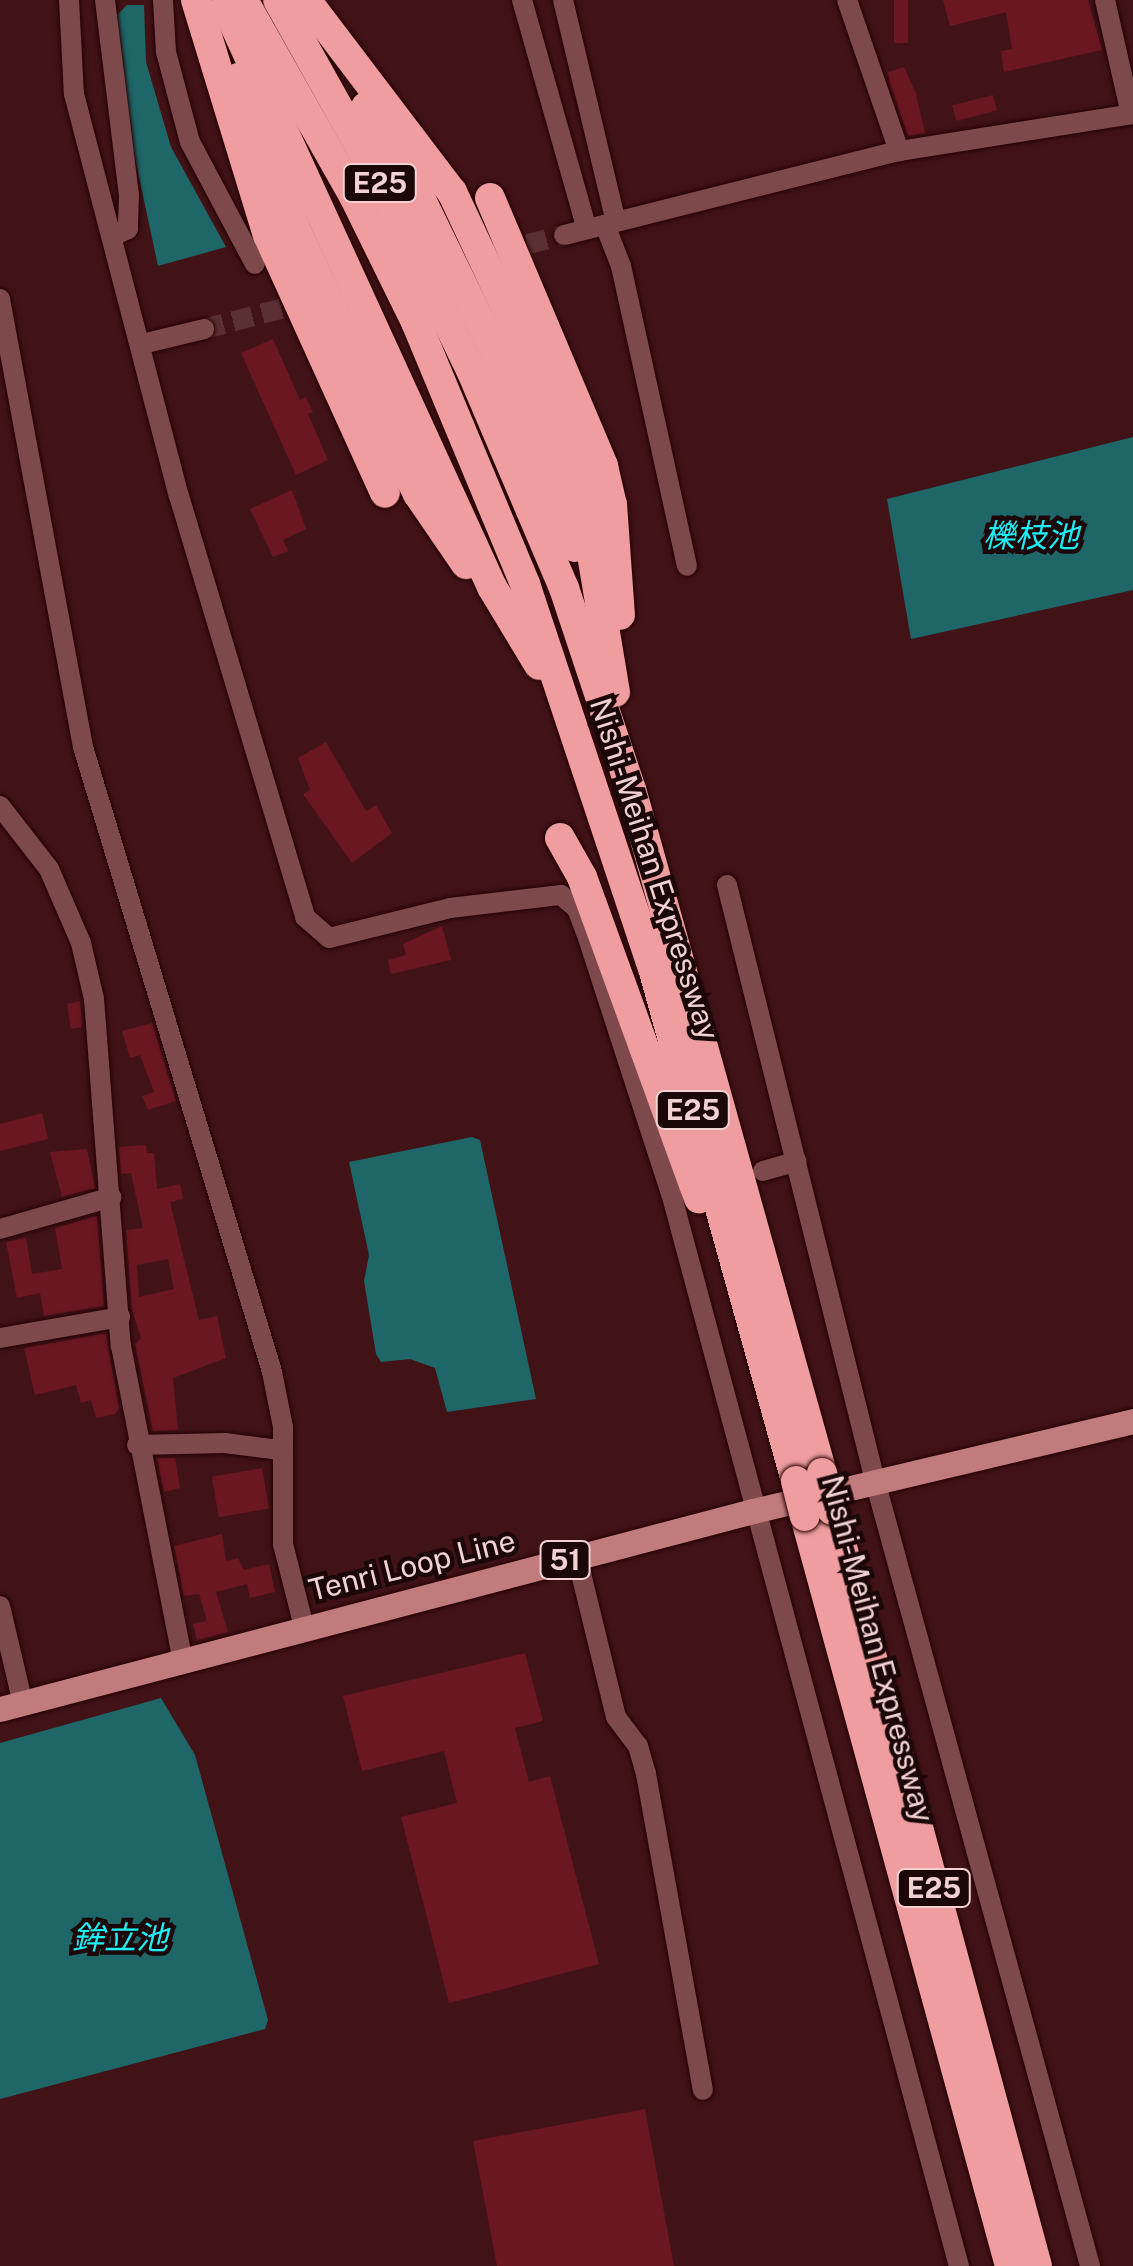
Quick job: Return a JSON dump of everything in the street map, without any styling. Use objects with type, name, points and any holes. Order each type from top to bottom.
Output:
[{"type":"highway","points":[[206,0],[240,93],[280,230],[372,445],[384,493]]},
{"type":"highway","name":"E25","points":[[206,0],[479,583],[532,652]]},
{"type":"highway","name":"E25","points":[[233,0],[492,587],[532,652],[579,743]]},
{"type":"highway","name":"Nishi-Meihan Expressway","points":[[233,0],[354,196],[416,322],[525,584],[652,968],[773,1390],[809,1477]]},
{"type":"highway","name":"Nishi-Meihan Expressway","points":[[278,0],[382,186],[522,483],[630,789],[1010,2266]]},
{"type":"highway","name":"E25","points":[[297,0],[402,197],[537,472],[569,556],[630,789]]},
{"type":"highway","name":"E25","points":[[297,0],[452,192],[524,346],[580,483],[630,789]]},
{"type":"highway","points":[[490,198],[494,245],[589,475],[630,789]]},
{"type":"highway","points":[[560,838],[582,876],[713,1234],[754,1369],[773,1390]]},
{"type":"highway","name":"Nishi-Meihan Expressway","points":[[818,1514],[1036,2266]]},
{"type":"main road","name":"Tenri Loop Line","points":[[12,1706],[182,1657],[876,1481],[1133,1421]]},
{"type":"street","points":[[69,0],[74,94],[142,344],[178,496],[305,918],[329,938],[450,908],[561,895],[577,910],[586,932],[676,1192],[753,1512],[959,2266]]},
{"type":"street","points":[[105,0],[129,196],[128,229],[112,236]]},
{"type":"street","points":[[162,0],[166,52],[190,142],[255,264]]},
{"type":"street","points":[[522,0],[603,226],[622,266],[686,566]]},
{"type":"street","points":[[564,0],[603,226]]},
{"type":"street","points":[[847,0],[899,152]]},
{"type":"street","points":[[564,235],[899,152],[1132,114],[1105,0]]},
{"type":"street","points":[[0,299],[83,747],[272,1372],[283,1427],[279,1450],[283,1544],[304,1626]]},
{"type":"street","points":[[142,344],[204,329]]},
{"type":"street","points":[[0,806],[49,869],[81,943],[94,999],[120,1318],[137,1446],[182,1657]]},
{"type":"street","points":[[727,885],[876,1481],[1090,2266]]},
{"type":"street","points":[[763,1171],[797,1161]]},
{"type":"street","points":[[0,1229],[112,1197]]},
{"type":"street","points":[[0,1338],[120,1318]]},
{"type":"street","points":[[137,1446],[225,1443],[279,1450]]},
{"type":"street","points":[[577,1557],[616,1717],[638,1746],[646,1774],[703,2090]]},
{"type":"street","points":[[0,1606],[12,1706]]},
{"type":"water","points":[[127,5],[144,5],[146,62],[171,147],[226,247],[158,266],[132,144],[117,15]]},
{"type":"water","name":"櫟枝池","points":[[1133,437],[1133,590],[911,639],[887,499]]},
{"type":"water","points":[[472,1137],[480,1140],[536,1399],[447,1412],[435,1368],[410,1359],[381,1362],[376,1354],[364,1281],[369,1255],[349,1162]]},
{"type":"water","name":"鉾立池","points":[[161,1698],[195,1755],[268,2020],[265,2029],[0,2099],[0,1743]]},
{"type":"building","points":[[894,0],[908,0],[908,43],[894,43]]},
{"type":"building","points":[[943,0],[1088,0],[1102,50],[1004,72],[1001,51],[1012,49],[1006,12],[950,26]]},
{"type":"building","points":[[904,67],[916,94],[925,133],[908,136],[890,84],[888,72]]},
{"type":"building","points":[[993,95],[997,111],[956,121],[952,105]]},
{"type":"building","points":[[273,339],[300,400],[306,397],[313,412],[308,414],[328,460],[296,475],[241,353]]},
{"type":"building","points":[[292,490],[306,529],[283,540],[288,551],[273,557],[250,509]]},
{"type":"building","points":[[326,742],[366,811],[376,805],[392,833],[352,863],[303,794],[310,790],[298,758]]},
{"type":"building","points":[[442,926],[451,960],[391,974],[388,960],[406,955],[403,944]]},
{"type":"building","points":[[80,1001],[82,1027],[71,1029],[67,1004]]},
{"type":"building","points":[[152,1023],[176,1101],[148,1110],[142,1096],[154,1092],[140,1055],[130,1058],[122,1031]]},
{"type":"building","points":[[42,1113],[48,1139],[0,1151],[0,1124]]},
{"type":"building","points":[[146,1145],[147,1153],[154,1153],[157,1189],[180,1184],[183,1199],[170,1202],[199,1320],[217,1316],[226,1358],[173,1378],[178,1430],[153,1431],[135,1344],[141,1338],[132,1310],[126,1230],[143,1228],[131,1173],[121,1174],[119,1147]],"holes":[[[168,1259],[174,1289],[139,1297],[137,1265]]]},
{"type":"building","points":[[87,1149],[95,1188],[62,1197],[50,1152]]},
{"type":"building","points":[[97,1216],[104,1306],[44,1316],[40,1293],[17,1298],[6,1242],[26,1238],[32,1274],[62,1269],[55,1228]]},
{"type":"building","points":[[106,1333],[119,1409],[115,1414],[96,1418],[91,1400],[81,1403],[76,1385],[35,1395],[24,1348]]},
{"type":"building","points":[[157,1458],[175,1458],[180,1488],[164,1492]]},
{"type":"building","points":[[262,1468],[269,1508],[219,1517],[212,1477]]},
{"type":"building","points":[[222,1534],[226,1561],[238,1558],[244,1570],[269,1564],[275,1592],[250,1598],[247,1584],[216,1592],[228,1632],[197,1640],[193,1624],[207,1621],[199,1594],[184,1596],[174,1546]]},
{"type":"building","points":[[525,1653],[543,1721],[515,1728],[529,1782],[550,1776],[599,1964],[449,2003],[401,1817],[457,1803],[444,1751],[362,1771],[343,1696]]},
{"type":"building","points":[[645,2109],[674,2266],[497,2266],[473,2141]]},
{"type":"tunnel","points":[[440,267],[564,235]]},
{"type":"tunnel","points":[[204,329],[311,301]]}]
